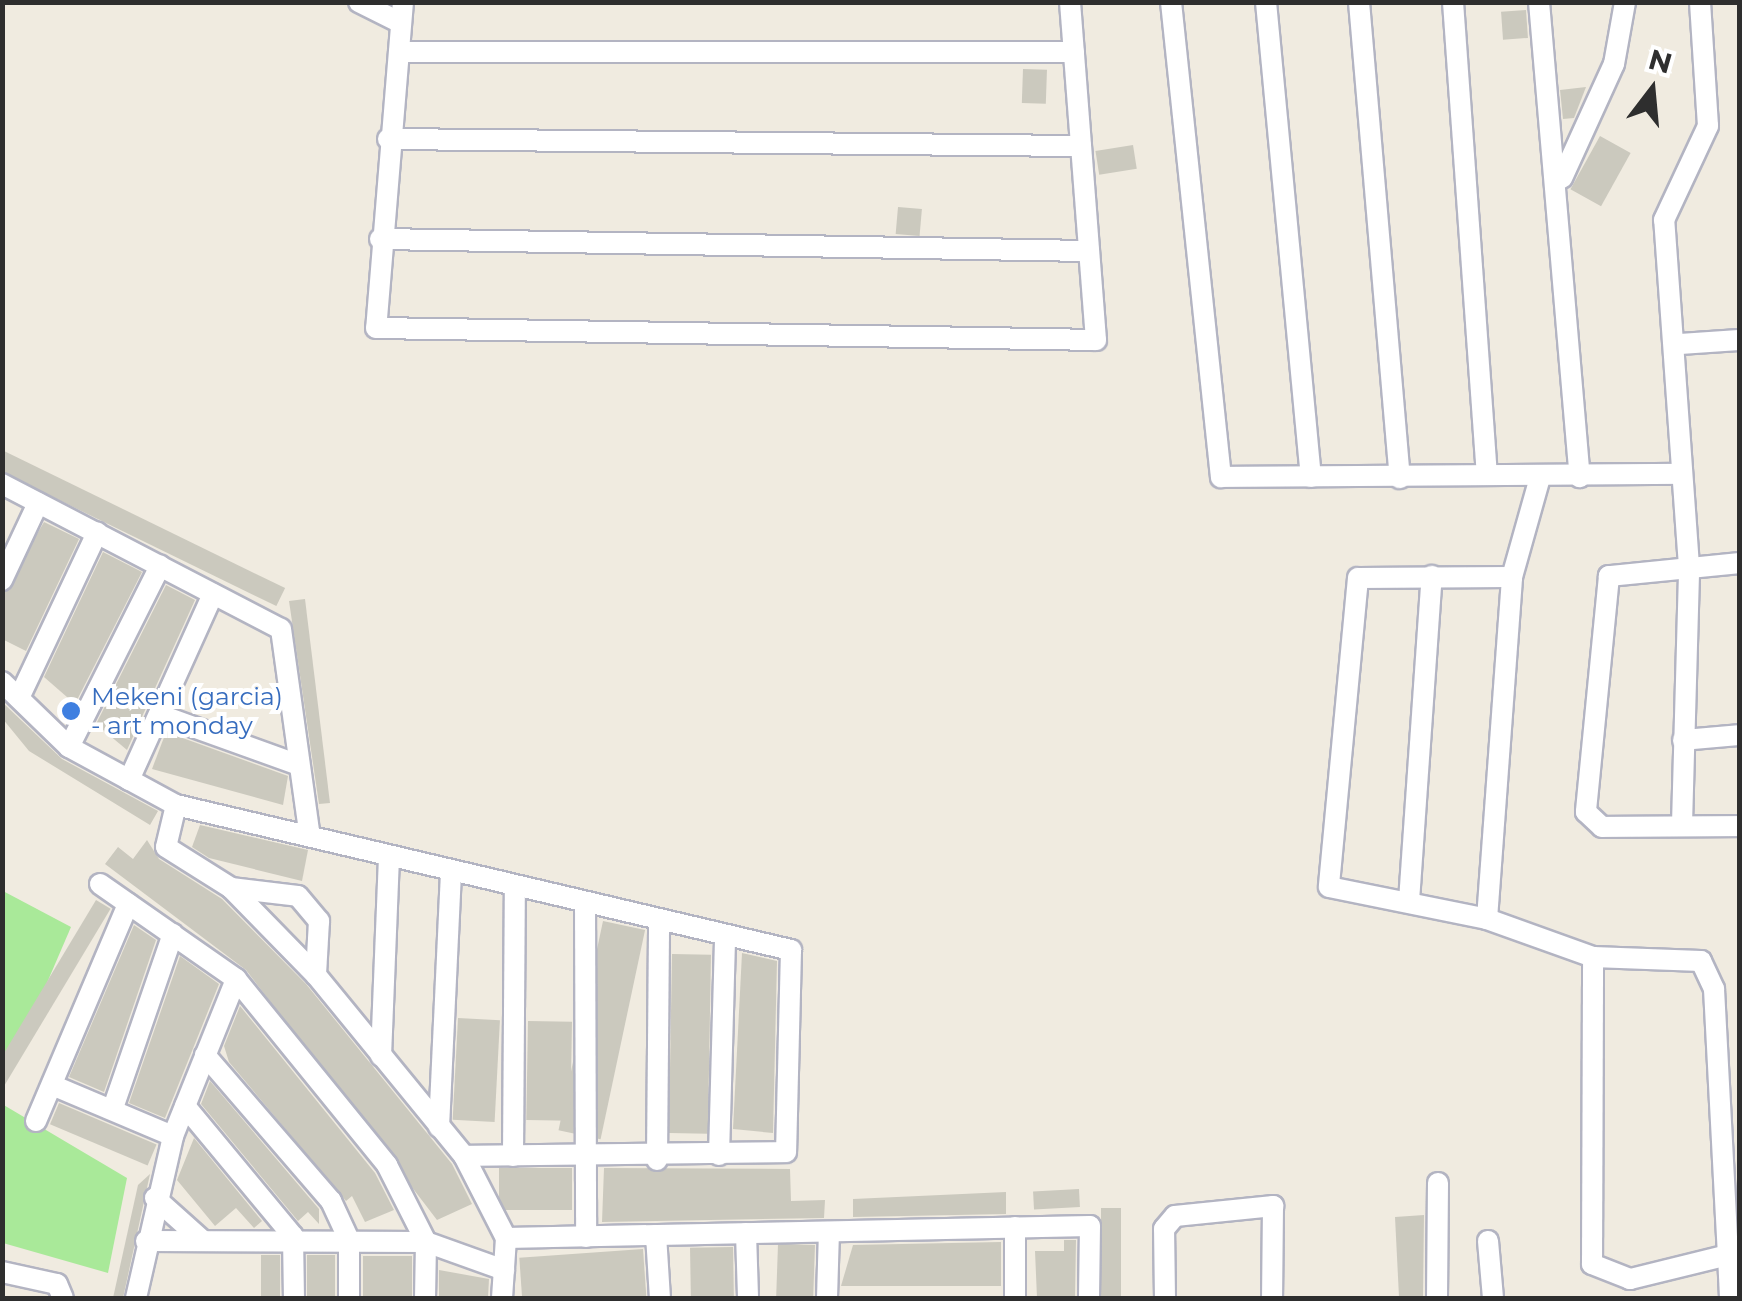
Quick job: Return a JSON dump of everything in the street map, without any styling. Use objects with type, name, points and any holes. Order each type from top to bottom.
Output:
[{"type":"street","points":[[359,2],[402,12],[388,138],[376,328],[1096,340],[1070,2]]},
{"type":"street","points":[[1171,2],[1220,477],[1400,478],[1487,473],[1539,481],[1680,474]]},
{"type":"street","points":[[1266,2],[1310,476]]},
{"type":"street","points":[[1360,2],[1400,478]]},
{"type":"street","points":[[1453,2],[1487,473]]},
{"type":"street","points":[[1539,2],[1562,180],[1580,477]]},
{"type":"street","points":[[1562,180],[1614,64],[1625,2]]},
{"type":"street","points":[[1682,824],[1690,566],[1680,474],[1679,344],[1664,220],[1708,126],[1700,2]]},
{"type":"street","points":[[400,52],[1074,52]]},
{"type":"street","points":[[388,138],[1081,146]]},
{"type":"street","points":[[380,240],[1089,252]]},
{"type":"street","points":[[1679,344],[1740,340]]},
{"type":"street","points":[[1487,919],[1512,577],[1539,481]]},
{"type":"street","points":[[2,484],[280,629],[308,830]]},
{"type":"street","points":[[2,580],[38,503]]},
{"type":"street","points":[[19,698],[97,533]]},
{"type":"street","points":[[1740,564],[1620,571],[1604,588],[1586,812],[1602,827],[1740,826]]},
{"type":"street","points":[[69,747],[160,566]]},
{"type":"street","points":[[1409,901],[1432,576]]},
{"type":"street","points":[[1512,577],[1358,578],[1329,887],[1487,919],[1594,957],[1701,961],[1708,975],[1730,1298]]},
{"type":"street","points":[[129,780],[213,594]]},
{"type":"street","points":[[2,682],[69,747],[176,805],[308,830],[389,857],[791,950],[786,1152],[587,1161],[464,1156]]},
{"type":"street","points":[[160,715],[296,764]]},
{"type":"street","points":[[1684,740],[1740,735]]},
{"type":"street","points":[[176,805],[166,848],[232,888],[316,975],[464,1156],[506,1238],[502,1298]]},
{"type":"street","points":[[381,1056],[389,857]]},
{"type":"street","points":[[439,1127],[451,871]]},
{"type":"street","points":[[100,884],[236,979],[387,1165],[426,1242],[425,1298]]},
{"type":"street","points":[[513,1156],[516,886]]},
{"type":"street","points":[[232,888],[298,896],[319,922],[316,975]]},
{"type":"street","points":[[586,903],[586,1236]]},
{"type":"street","points":[[36,1120],[128,904]]},
{"type":"street","points":[[656,1160],[659,920]]},
{"type":"street","points":[[113,1108],[173,934]]},
{"type":"street","points":[[718,1155],[726,935]]},
{"type":"street","points":[[1594,957],[1592,1264],[1630,1278],[1728,1255]]},
{"type":"street","points":[[136,1298],[155,1198],[173,1136],[236,979]]},
{"type":"street","points":[[205,1055],[331,1201],[348,1240],[350,1298]]},
{"type":"street","points":[[52,1084],[173,1136]]},
{"type":"street","points":[[185,1106],[293,1236],[294,1298]]},
{"type":"street","points":[[1438,1183],[1438,1298]]},
{"type":"street","points":[[155,1198],[202,1240]]},
{"type":"street","points":[[1165,1298],[1164,1230],[1175,1216],[1273,1206],[1272,1298]]},
{"type":"street","points":[[506,1238],[1090,1226],[1090,1298]]},
{"type":"street","points":[[1015,1228],[1015,1298]]},
{"type":"street","points":[[828,1298],[829,1232]]},
{"type":"street","points":[[746,1233],[748,1298]]},
{"type":"street","points":[[656,1235],[660,1298]]},
{"type":"street","points":[[146,1241],[293,1236],[426,1242],[504,1270]]},
{"type":"street","points":[[1488,1241],[1493,1298]]},
{"type":"street","points":[[2,1272],[58,1284],[63,1298]]},
{"type":"green space","points":[[3,891],[71,927],[3,1085]]},
{"type":"green space","points":[[2,1104],[127,1178],[108,1273],[3,1243]]},
{"type":"building","points":[[1526,10],[1528,38],[1503,40],[1501,12]]},
{"type":"building","points":[[1023,69],[1047,70],[1046,104],[1022,103]]},
{"type":"building","points":[[1586,87],[1574,118],[1563,119],[1560,90]]},
{"type":"building","points":[[1600,136],[1631,153],[1601,206],[1570,189]]},
{"type":"building","points":[[1133,145],[1137,169],[1099,175],[1095,151]]},
{"type":"building","points":[[898,207],[922,209],[920,236],[896,234]]},
{"type":"building","points":[[2,450],[285,588],[276,606],[2,472]]},
{"type":"building","points":[[44,522],[79,539],[26,651],[2,639],[2,594]]},
{"type":"building","points":[[103,552],[142,572],[75,704],[44,677]]},
{"type":"building","points":[[166,585],[195,600],[127,750],[96,724]]},
{"type":"building","points":[[305,599],[330,803],[319,804],[289,601]]},
{"type":"building","points":[[2,702],[62,759],[158,811],[150,825],[29,751],[2,718]]},
{"type":"building","points":[[166,732],[288,776],[283,805],[152,769]]},
{"type":"building","points":[[200,825],[308,850],[302,881],[209,858],[192,847]]},
{"type":"building","points":[[147,840],[159,859],[222,899],[306,984],[452,1164],[472,1204],[437,1220],[246,970],[105,864],[118,847],[133,859]]},
{"type":"building","points":[[96,900],[111,909],[4,1086],[2,1056]]},
{"type":"building","points":[[603,921],[645,930],[601,1139],[559,1130]]},
{"type":"building","points":[[134,925],[156,940],[104,1092],[69,1077]]},
{"type":"building","points":[[742,953],[777,961],[773,1133],[733,1129]]},
{"type":"building","points":[[672,954],[711,955],[708,1134],[669,1133]]},
{"type":"building","points":[[180,956],[219,984],[165,1118],[129,1103]]},
{"type":"building","points":[[240,1006],[375,1173],[394,1210],[365,1222],[352,1196],[346,1201],[229,1062],[224,1046]]},
{"type":"building","points":[[458,1018],[500,1020],[495,1122],[453,1120]]},
{"type":"building","points":[[528,1021],[572,1022],[570,1121],[526,1120]]},
{"type":"building","points":[[210,1081],[319,1209],[319,1224],[308,1212],[298,1221],[201,1104]]},
{"type":"building","points":[[59,1103],[157,1144],[148,1166],[50,1124]]},
{"type":"building","points":[[194,1138],[262,1221],[254,1228],[236,1208],[215,1226],[177,1180]]},
{"type":"building","points":[[499,1168],[572,1168],[572,1210],[499,1210]]},
{"type":"building","points":[[604,1168],[790,1169],[791,1201],[825,1200],[824,1218],[602,1222]]},
{"type":"building","points":[[150,1174],[123,1298],[113,1298],[138,1185]]},
{"type":"building","points":[[1079,1189],[1080,1207],[1034,1209],[1033,1191]]},
{"type":"building","points":[[1006,1192],[1006,1214],[853,1217],[853,1199]]},
{"type":"building","points":[[1101,1208],[1121,1208],[1121,1298],[1101,1298]]},
{"type":"building","points":[[1424,1215],[1423,1296],[1399,1297],[1395,1217]]},
{"type":"building","points":[[1064,1240],[1076,1240],[1075,1298],[1037,1298],[1035,1251],[1064,1251]]},
{"type":"building","points":[[1001,1242],[1001,1286],[841,1286],[853,1245]]},
{"type":"building","points":[[778,1244],[815,1245],[813,1298],[776,1297]]},
{"type":"building","points":[[733,1247],[734,1298],[691,1298],[690,1248]]},
{"type":"building","points":[[643,1249],[646,1298],[522,1298],[519,1258]]},
{"type":"building","points":[[261,1255],[280,1255],[280,1298],[261,1298]]},
{"type":"building","points":[[307,1255],[335,1255],[335,1298],[307,1298]]},
{"type":"building","points":[[363,1256],[412,1256],[412,1298],[363,1298]]},
{"type":"building","points":[[439,1270],[489,1279],[488,1298],[439,1298]]},
{"type":"place","name":"Mekeni (garcia) - art monday","points":[[71,711]]}]
